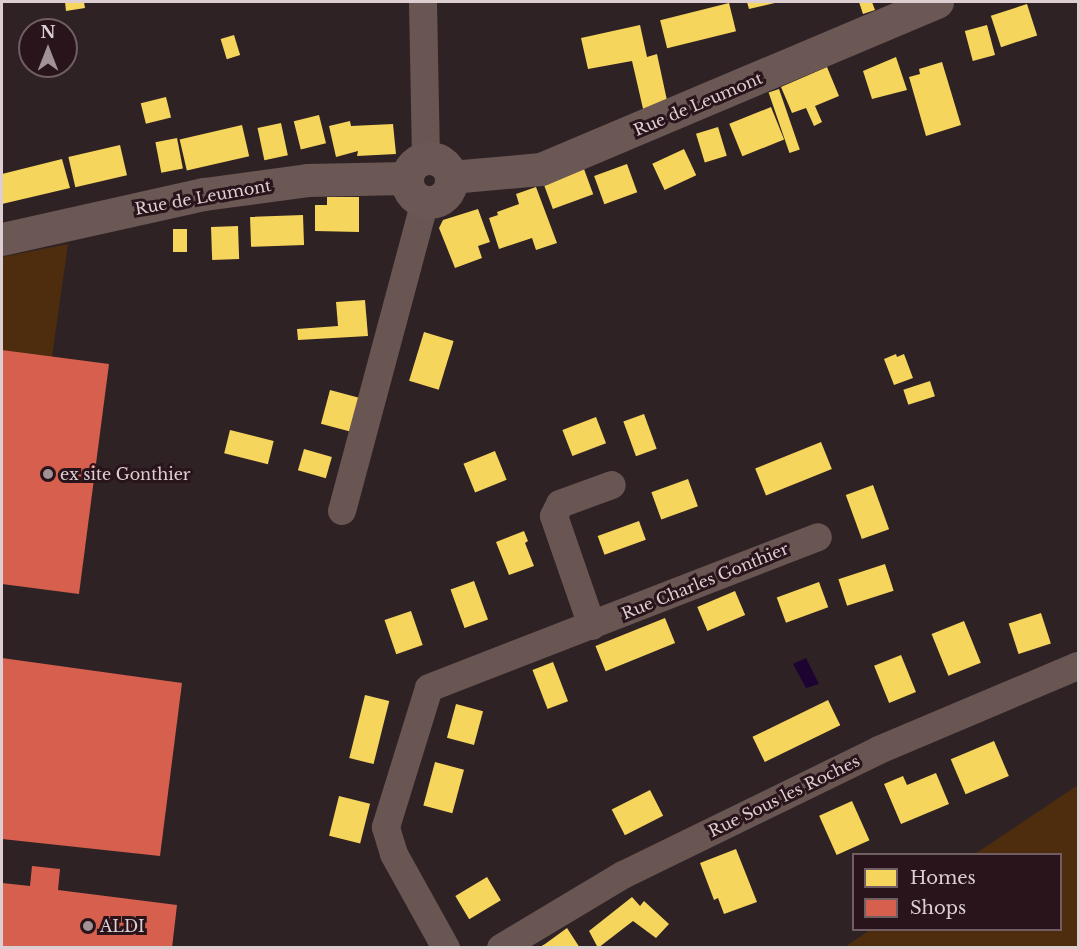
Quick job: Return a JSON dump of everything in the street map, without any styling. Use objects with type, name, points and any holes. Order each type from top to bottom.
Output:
[{"type":"street","points":[[342,512],[427,179],[423,2]]},
{"type":"street","name":"Rue de Leumont","points":[[2,239],[204,194],[307,180],[427,179],[541,169],[937,2]]},
{"type":"street","points":[[592,626],[554,516],[560,504],[612,485]]},
{"type":"street","name":"Rue Charles Gonthier","points":[[446,948],[394,854],[386,827],[429,688],[818,537]]},
{"type":"street","name":"Rue Sous les Roches","points":[[501,948],[623,875],[879,750],[1078,666]]},
{"type":"shaded area","points":[[68,244],[52,357],[2,350],[2,257]]},
{"type":"shaded area","points":[[806,658],[819,684],[806,688],[793,664]]},
{"type":"shaded area","points":[[1078,785],[1078,947],[845,947],[869,931],[1062,931],[1062,853],[976,853]]},
{"type":"building: Homes","points":[[65,2],[84,2],[85,8],[66,11]]},
{"type":"building: Homes","points":[[747,2],[779,2],[749,9]]},
{"type":"building: Homes","points":[[859,2],[872,2],[875,10],[863,14]]},
{"type":"building: Homes","points":[[729,3],[736,31],[667,48],[660,20]]},
{"type":"building: Homes","points":[[1027,4],[1037,35],[1001,47],[991,16]]},
{"type":"building: Homes","points":[[640,25],[647,57],[657,54],[668,105],[644,113],[632,61],[588,69],[581,38]]},
{"type":"building: Homes","points":[[987,25],[995,55],[973,61],[965,31]]},
{"type":"building: Homes","points":[[234,35],[240,55],[227,59],[221,39]]},
{"type":"building: Homes","points":[[896,57],[907,90],[872,99],[863,71]]},
{"type":"building: Homes","points":[[942,62],[961,125],[926,136],[909,77],[920,74],[919,69]]},
{"type":"building: Homes","points":[[827,67],[839,96],[815,106],[822,122],[814,126],[806,108],[792,113],[781,87]]},
{"type":"building: Homes","points":[[779,89],[800,150],[789,153],[769,93]]},
{"type":"building: Homes","points":[[166,97],[171,117],[146,124],[141,103]]},
{"type":"building: Homes","points":[[771,107],[784,139],[742,156],[729,124]]},
{"type":"building: Homes","points":[[319,115],[326,143],[301,149],[294,121]]},
{"type":"building: Homes","points":[[350,121],[351,126],[393,124],[396,154],[357,156],[358,151],[336,157],[329,126]]},
{"type":"building: Homes","points":[[281,123],[288,155],[264,160],[258,128]]},
{"type":"building: Homes","points":[[242,125],[249,156],[187,171],[180,139]]},
{"type":"building: Homes","points":[[718,127],[727,156],[705,162],[696,134]]},
{"type":"building: Homes","points":[[177,138],[183,168],[161,173],[155,142]]},
{"type":"building: Homes","points":[[120,145],[127,175],[75,187],[68,157]]},
{"type":"building: Homes","points":[[684,149],[696,175],[665,190],[652,164]]},
{"type":"building: Homes","points":[[62,159],[70,188],[2,204],[2,174]]},
{"type":"building: Homes","points":[[627,164],[637,192],[604,204],[594,176]]},
{"type":"building: Homes","points":[[584,169],[593,194],[553,209],[544,184]]},
{"type":"building: Homes","points":[[536,187],[557,243],[536,250],[532,238],[499,249],[489,218],[498,215],[497,212],[519,204],[516,194]]},
{"type":"building: Homes","points":[[327,197],[359,197],[359,232],[315,231],[315,205],[327,205]]},
{"type":"building: Homes","points":[[478,209],[490,242],[478,246],[482,258],[455,268],[439,228],[443,220]]},
{"type":"building: Homes","points":[[303,215],[304,245],[251,247],[250,217]]},
{"type":"building: Homes","points":[[238,226],[239,259],[212,260],[211,227]]},
{"type":"building: Homes","points":[[173,229],[187,229],[187,252],[173,252]]},
{"type":"building: Homes","points":[[365,300],[368,336],[298,340],[297,329],[338,326],[336,302]]},
{"type":"building: Homes","points":[[424,332],[454,341],[439,390],[409,381]]},
{"type":"building: Homes","points":[[896,354],[897,357],[904,354],[913,378],[894,385],[884,359]]},
{"type":"building: Homes","points":[[930,381],[935,396],[908,405],[903,390]]},
{"type":"building: Homes","points":[[330,390],[359,398],[350,432],[321,424]]},
{"type":"building: Homes","points":[[644,414],[657,449],[636,456],[623,422]]},
{"type":"building: Homes","points":[[596,417],[606,443],[572,456],[562,430]]},
{"type":"building: Homes","points":[[230,430],[274,441],[268,464],[224,453]]},
{"type":"building: Homes","points":[[821,442],[832,469],[766,495],[755,469]]},
{"type":"building: Homes","points":[[304,449],[332,457],[326,478],[298,470]]},
{"type":"building: Homes","points":[[495,451],[507,480],[475,492],[463,464]]},
{"type":"building: Homes","points":[[688,479],[698,506],[661,520],[651,492]]},
{"type":"building: Homes","points":[[873,485],[889,529],[862,539],[846,495]]},
{"type":"building: Homes","points":[[639,521],[646,540],[604,555],[598,536]]},
{"type":"building: Homes","points":[[524,531],[528,541],[525,543],[534,566],[509,575],[496,542]]},
{"type":"building: Homes","points":[[885,564],[894,591],[847,606],[838,579]]},
{"type":"building: Homes","points":[[474,581],[488,620],[465,628],[451,590]]},
{"type":"building: Homes","points":[[819,582],[828,607],[786,623],[777,597]]},
{"type":"building: Homes","points":[[735,591],[745,615],[707,631],[697,607]]},
{"type":"building: Homes","points":[[411,611],[423,645],[396,654],[385,620]]},
{"type":"building: Homes","points":[[1041,613],[1051,643],[1019,654],[1009,624]]},
{"type":"building: Homes","points":[[665,618],[675,643],[606,671],[595,646]]},
{"type":"building: Homes","points":[[964,621],[981,663],[948,676],[932,634]]},
{"type":"building: Homes","points":[[901,655],[916,692],[889,703],[874,666]]},
{"type":"building: Homes","points":[[553,662],[568,701],[548,709],[532,670]]},
{"type":"building: Homes","points":[[365,695],[389,701],[374,764],[349,758]]},
{"type":"building: Homes","points":[[828,700],[840,725],[765,762],[753,737]]},
{"type":"building: Homes","points":[[456,704],[483,711],[474,745],[447,738]]},
{"type":"building: Homes","points":[[994,741],[1009,776],[966,794],[951,759]]},
{"type":"building: Homes","points":[[435,762],[464,770],[452,813],[423,805]]},
{"type":"building: Homes","points":[[936,773],[949,804],[901,824],[884,784],[903,776],[907,785]]},
{"type":"building: Homes","points":[[650,790],[663,816],[625,835],[612,810]]},
{"type":"building: Homes","points":[[339,796],[370,804],[360,844],[329,836]]},
{"type":"building: Homes","points":[[852,801],[869,840],[837,855],[819,816]]},
{"type":"building: Homes","points":[[736,849],[757,902],[724,914],[718,898],[714,900],[700,863]]},
{"type":"building: Homes","points":[[487,877],[501,900],[469,919],[455,896]]},
{"type":"building: Homes","points":[[632,897],[640,906],[644,901],[669,924],[656,938],[633,921],[598,948],[589,931]]},
{"type":"building: Homes","points":[[567,928],[580,948],[538,948],[545,944]]},
{"type":"building: Shops","name":"ex site Gonthier","points":[[2,350],[109,364],[79,594],[2,584]]},
{"type":"building: Shops","points":[[2,658],[182,683],[160,856],[2,839]]},
{"type":"building: Shops","name":"ALDI","points":[[32,866],[60,869],[58,890],[177,905],[172,948],[2,948],[2,883],[30,886]]},
{"type":"place","name":"ex site Gonthier","points":[[48,474]]},
{"type":"place","name":"ALDI","points":[[88,926]]}]
